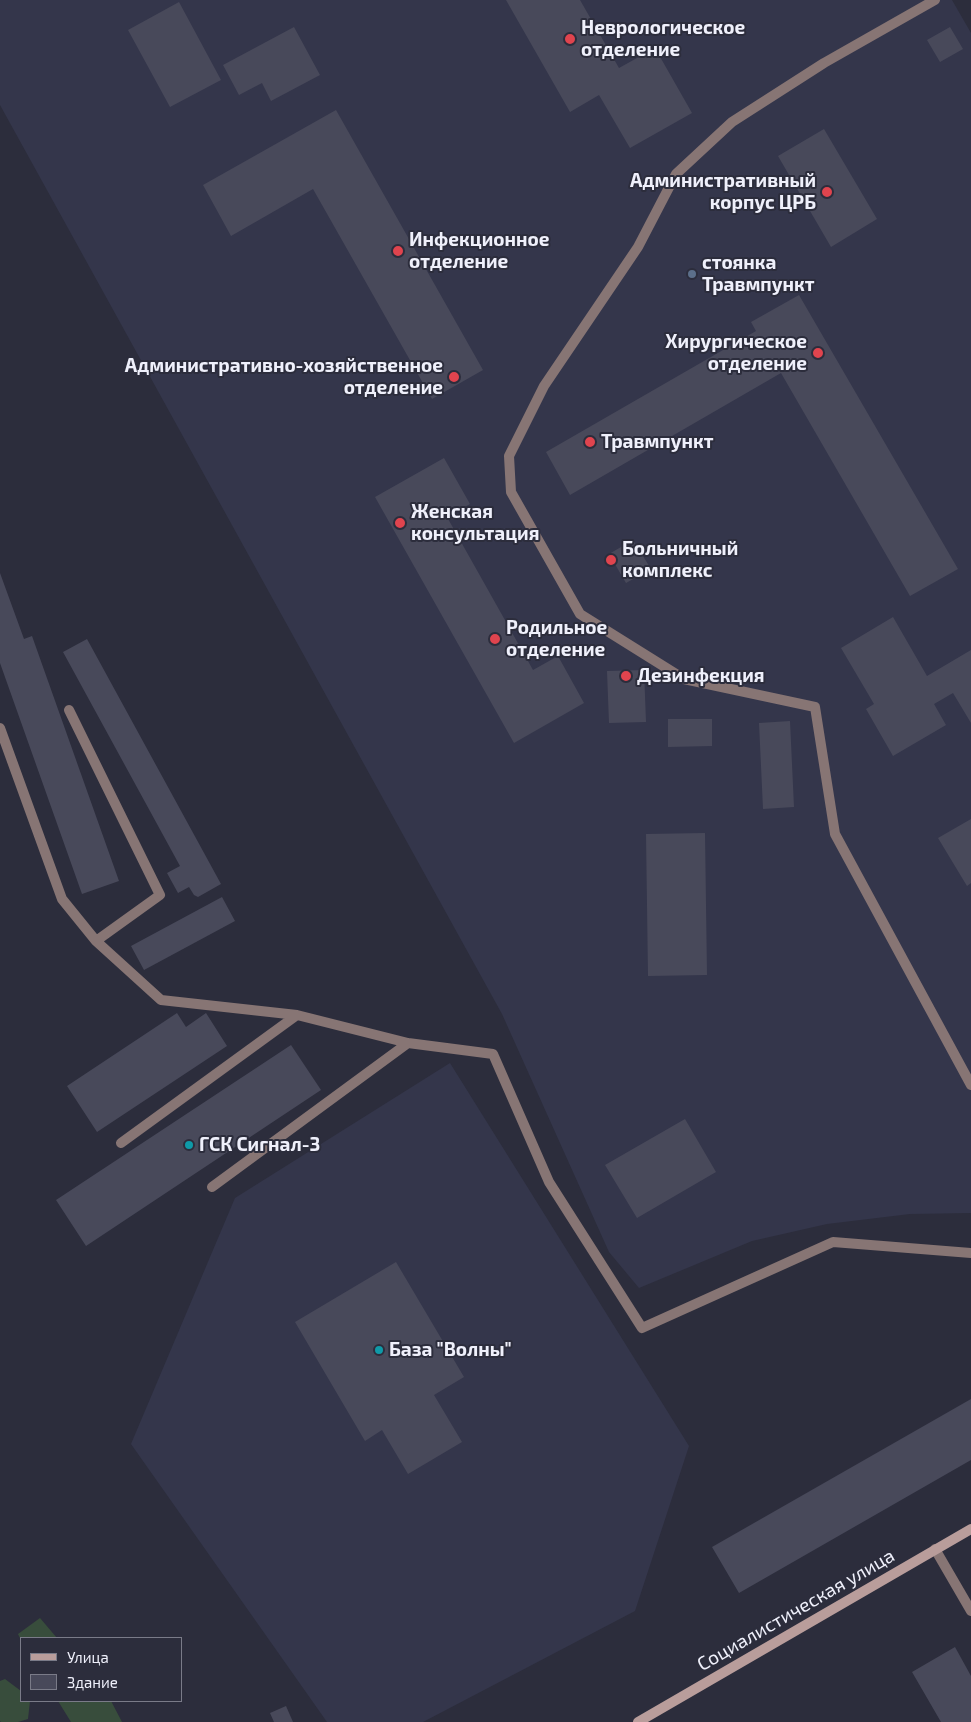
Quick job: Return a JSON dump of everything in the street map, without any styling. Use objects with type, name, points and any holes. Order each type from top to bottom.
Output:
[{"type":"street","name":"Социалистическая улица","points":[[638,1722],[971,1529]]},
{"type":"lane","points":[[935,0],[824,63],[732,122],[676,174],[638,247],[544,386],[509,456],[511,492],[580,614],[684,679],[815,707],[835,834],[971,1085]]},
{"type":"lane","points":[[69,710],[160,895],[96,941]]},
{"type":"lane","points":[[0,728],[62,899],[96,941],[161,1000],[297,1015],[408,1043],[493,1054],[549,1182],[642,1328],[833,1242],[971,1253]]},
{"type":"lane","points":[[121,1143],[297,1015]]},
{"type":"lane","points":[[212,1187],[408,1043]]},
{"type":"lane","points":[[935,1549],[971,1611]]},
{"type":"shaded area","name":"Больничный комплекс","points":[[0,0],[952,0],[971,33],[971,1213],[910,1214],[827,1224],[752,1241],[639,1288],[609,1252],[502,1014],[0,105]]},
{"type":"shaded area","points":[[450,1063],[689,1446],[635,1611],[423,1722],[327,1722],[131,1444],[235,1198]]},
{"type":"green space","points":[[40,1618],[56,1637],[20,1638],[18,1634]]},
{"type":"green space","points":[[5,1679],[20,1690],[20,1702],[30,1702],[28,1719],[18,1722],[0,1721],[0,1681]]},
{"type":"green space","points":[[59,1702],[112,1702],[122,1722],[71,1722]]},
{"type":"building","points":[[506,0],[580,0],[619,68],[655,48],[692,113],[630,148],[599,95],[570,112]]},
{"type":"building","points":[[179,2],[221,80],[170,107],[128,30]]},
{"type":"building","points":[[294,27],[320,75],[271,101],[262,83],[239,95],[223,65]]},
{"type":"building","points":[[950,27],[963,49],[940,62],[927,40]]},
{"type":"building","points":[[336,110],[483,370],[432,399],[313,189],[231,236],[203,185]]},
{"type":"building","points":[[824,129],[877,219],[831,247],[778,156]]},
{"type":"building","points":[[799,295],[958,569],[910,596],[781,373],[570,495],[546,452],[756,331],[751,322]]},
{"type":"building","points":[[444,458],[470,504],[447,517],[533,670],[558,656],[584,703],[514,743],[375,497]]},
{"type":"building","points":[[633,540],[651,569],[626,583],[609,554]]},
{"type":"building","points":[[0,573],[24,639],[32,636],[119,881],[82,894],[0,663]]},
{"type":"building","points":[[893,617],[927,676],[971,650],[971,723],[953,693],[934,704],[946,725],[893,756],[866,709],[874,704],[841,648]]},
{"type":"building","points":[[87,639],[221,884],[198,897],[194,895],[189,887],[178,893],[167,873],[180,866],[63,652]]},
{"type":"building","points":[[644,670],[646,722],[609,723],[607,671]]},
{"type":"building","points":[[668,719],[712,719],[712,746],[668,747]]},
{"type":"building","points":[[790,721],[794,807],[763,809],[759,723]]},
{"type":"building","points":[[971,819],[971,883],[967,886],[938,838]]},
{"type":"building","points":[[705,833],[707,975],[648,976],[646,834]]},
{"type":"building","points":[[222,897],[235,921],[144,970],[131,946]]},
{"type":"building","points":[[177,1013],[186,1027],[206,1013],[227,1046],[97,1132],[67,1086]]},
{"type":"building","name":"ГСК Сигнал-3","points":[[291,1045],[321,1090],[86,1246],[56,1200]]},
{"type":"building","points":[[685,1119],[716,1172],[637,1218],[605,1165]]},
{"type":"building","name":"База \"Волны\"","points":[[396,1262],[464,1377],[434,1395],[462,1442],[408,1474],[382,1430],[365,1441],[295,1322]]},
{"type":"building","points":[[971,1399],[971,1460],[739,1593],[712,1547]]},
{"type":"building","points":[[955,1647],[971,1676],[971,1722],[941,1722],[912,1672]]},
{"type":"building","points":[[286,1706],[293,1722],[274,1722],[270,1713]]},
{"type":"place","name":"Неврологическое отделение","points":[[570,39]]},
{"type":"place","name":"Административный корпус ЦРБ","points":[[827,192]]},
{"type":"place","name":"Инфекционное отделение","points":[[398,251]]},
{"type":"place","name":"стоянка Травмпункт","points":[[692,274]]},
{"type":"place","name":"Хирургическое отделение","points":[[818,353]]},
{"type":"place","name":"Административно-хозяйственное отделение","points":[[454,377]]},
{"type":"place","name":"Травмпункт","points":[[590,442]]},
{"type":"place","name":"Женская консультация","points":[[400,523]]},
{"type":"place","name":"Больничный комплекс","points":[[611,560]]},
{"type":"place","name":"Родильное отделение","points":[[495,639]]},
{"type":"place","name":"Дезинфекция","points":[[626,676]]},
{"type":"place","name":"ГСК Сигнал-3","points":[[189,1145]]},
{"type":"place","name":"База \"Волны\"","points":[[379,1350]]}]
